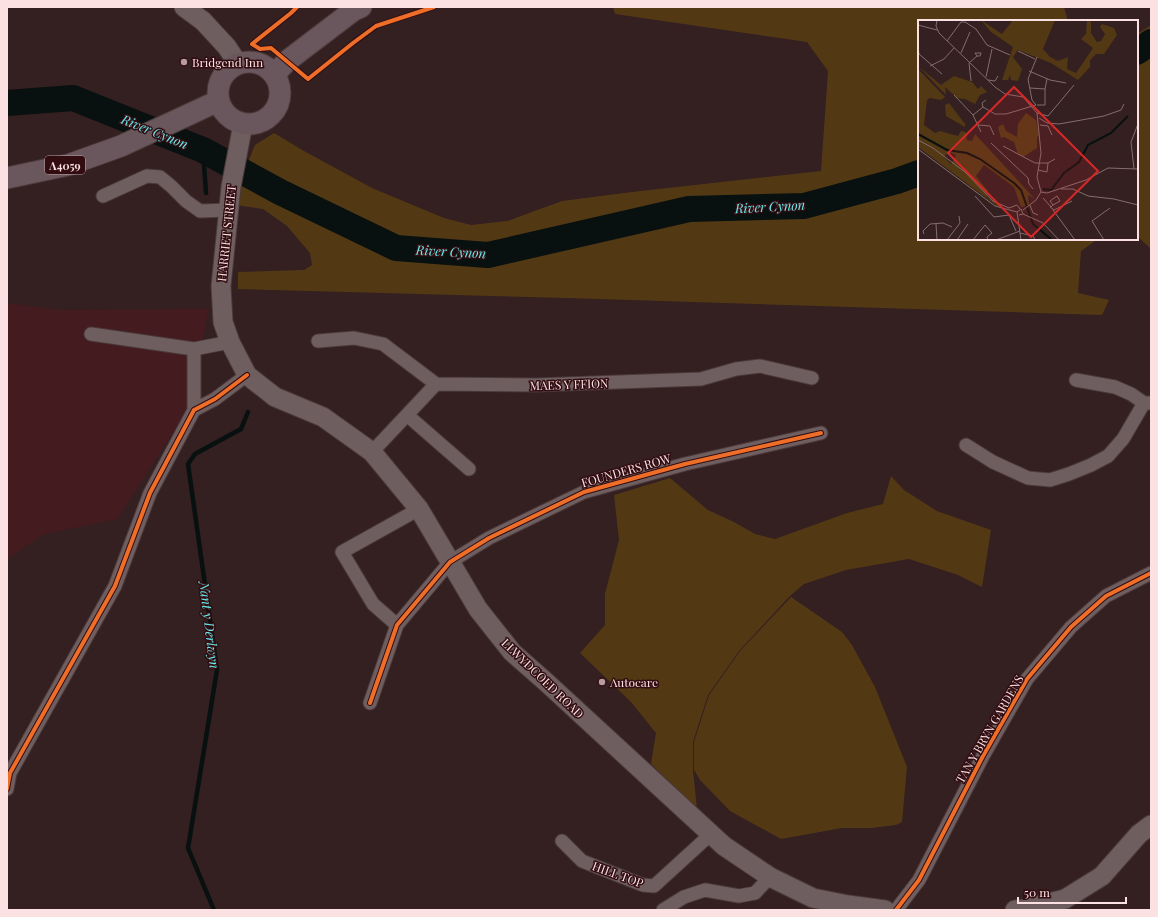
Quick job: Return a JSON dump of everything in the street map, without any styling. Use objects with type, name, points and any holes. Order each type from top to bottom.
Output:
[{"type":"main road","points":[[184,7],[203,21],[227,47],[238,64]]},
{"type":"main road","points":[[274,74],[287,61],[354,10],[361,7]]},
{"type":"main road","points":[[248,62],[258,63],[267,67],[274,74],[279,84],[280,94],[274,113],[260,122],[243,124],[235,121],[222,110],[218,102],[217,92],[223,75],[230,68],[238,64],[248,62]]},
{"type":"main road","name":"A4059","points":[[7,178],[68,165],[121,146],[218,102]]},
{"type":"main road","name":"HARRIET STREET","points":[[230,342],[223,322],[220,286],[231,187],[243,124]]},
{"type":"main road","name":"LLWYDCOED ROAD","points":[[230,342],[248,375],[276,397],[323,417],[372,452],[419,509],[478,609],[512,652],[724,846],[770,877],[813,898],[885,910]]},
{"type":"main road","points":[[1015,910],[1025,909],[1064,899],[1102,876],[1139,834],[1151,825]]},
{"type":"street","points":[[103,196],[147,176],[160,177],[186,201],[200,211],[228,210]]},
{"type":"street","points":[[91,334],[194,349],[230,342]]},
{"type":"street","points":[[318,341],[354,338],[383,344],[436,384],[372,452]]},
{"type":"street","points":[[7,789],[10,773],[115,586],[150,493],[194,410],[194,349]]},
{"type":"street","name":"MAES Y FFION","points":[[436,384],[537,385],[701,379],[736,369],[760,366],[812,378]]},
{"type":"street","points":[[194,410],[215,399],[248,375]]},
{"type":"street","points":[[966,445],[993,462],[1028,478],[1050,480],[1091,465],[1108,456],[1123,439],[1147,403],[1115,387],[1076,380]]},
{"type":"street","points":[[408,415],[469,469]]},
{"type":"street","name":"FOUNDERS ROW","points":[[397,625],[450,562],[488,538],[584,492],[685,464],[821,433]]},
{"type":"street","points":[[370,703],[397,625],[373,604],[342,552],[419,509]]},
{"type":"street","name":"TAN Y BRYN GARDENS","points":[[896,910],[919,880],[983,756],[1027,679],[1071,627],[1106,596],[1151,573]]},
{"type":"street","name":"HILL TOP","points":[[562,841],[582,861],[642,885],[654,886],[711,834]]},
{"type":"street","points":[[663,910],[684,897],[705,890],[739,896],[755,892],[770,877]]},
{"type":"shaded area","points":[[613,7],[1064,7],[1068,20],[918,20],[918,240],[1097,240],[1081,251],[1078,293],[1109,300],[1102,315],[238,289],[238,272],[304,270],[312,265],[310,253],[287,226],[263,209],[236,205],[246,167],[255,145],[274,133],[372,188],[444,218],[471,225],[507,221],[562,201],[821,171],[828,71],[807,42],[615,14]]},
{"type":"shaded area","points":[[1151,25],[1151,249],[1138,237],[1138,33]]},
{"type":"shaded area","points":[[7,303],[61,310],[209,309],[188,410],[117,519],[44,534],[7,559]]},
{"type":"shaded area","points":[[891,476],[904,490],[937,511],[991,530],[982,587],[958,575],[909,559],[846,570],[804,584],[790,596],[739,651],[708,695],[693,742],[693,771],[697,809],[651,764],[656,733],[631,702],[580,653],[605,625],[605,594],[619,540],[614,495],[670,478],[708,510],[755,534],[775,539],[847,513],[883,504]]},
{"type":"shaded area","points":[[791,597],[842,632],[852,645],[875,687],[907,767],[902,822],[896,825],[872,828],[842,828],[781,839],[730,811],[700,780],[694,770],[694,742],[709,695],[740,651]]},
{"type":"waterway","name":"River Cynon","points":[[1138,51],[1151,42]]},
{"type":"waterway","name":"River Cynon","points":[[7,103],[73,98],[203,150],[280,192],[396,248],[488,255],[689,209],[804,206],[897,181],[918,173]]},
{"type":"waterway","name":"Nant y Derlwyn","points":[[203,150],[206,193]]},
{"type":"waterway","name":"Nant y Derlwyn","points":[[214,910],[188,848],[217,670],[188,464],[195,454],[241,429],[248,412]]},
{"type":"cycle path","points":[[297,7],[252,44],[260,49],[271,48],[308,79],[376,26],[434,7]]},
{"type":"cycle path","points":[[7,789],[10,773],[115,586],[150,493],[194,410],[215,399],[247,375]]},
{"type":"cycle path","points":[[370,703],[397,625],[450,562],[489,538],[584,492],[685,464],[821,433]]},
{"type":"cycle path","points":[[896,910],[919,880],[983,756],[1027,679],[1071,627],[1106,596],[1151,573]]},
{"type":"place","name":"Bridgend Inn","points":[[184,62]]},
{"type":"place","name":"Autocare","points":[[602,682]]}]
